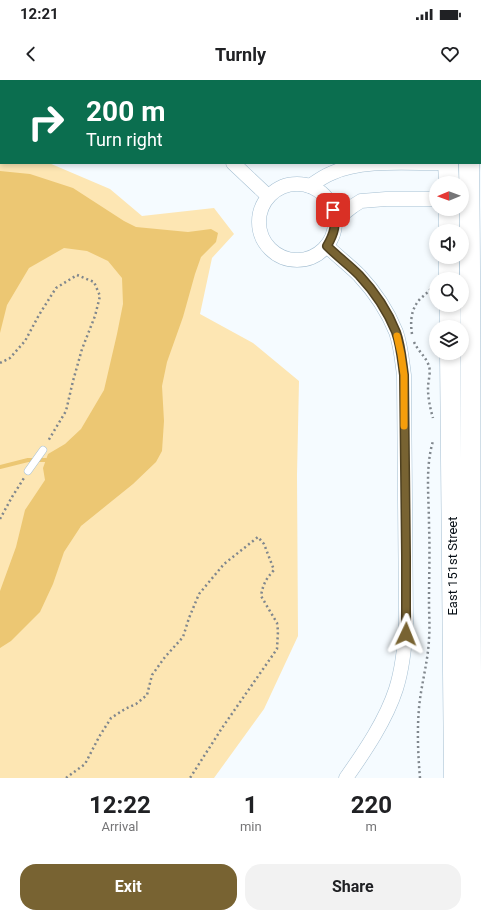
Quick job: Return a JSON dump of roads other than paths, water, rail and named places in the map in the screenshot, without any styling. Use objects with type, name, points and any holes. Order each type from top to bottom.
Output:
[{"type":"street","points":[[234,164],[268,196]]},
{"type":"street","points":[[310,186],[333,172],[369,164]]},
{"type":"street","points":[[448,164],[449,176]]},
{"type":"street","name":"East 151st Street","points":[[469,178],[472,778]]},
{"type":"street","points":[[302,183],[310,186],[320,191],[328,200],[333,210],[335,221],[333,234],[327,246],[318,254],[306,259],[294,260],[282,258],[272,251],[264,242],[259,230],[259,218],[262,206],[268,196],[283,186],[302,183]]},
{"type":"street","points":[[335,221],[348,209],[361,202],[386,199],[429,199]]},
{"type":"street","points":[[327,246],[359,276],[387,312],[396,333],[404,375],[405,646],[400,676],[389,708],[379,727],[346,778]]},
{"type":"street","name":"East 151st Street","points":[[450,360],[454,778]]},
{"type":"lane","points":[[30,468],[42,450]]},
{"type":"waterway","points":[[0,467],[28,460],[46,460]]}]
